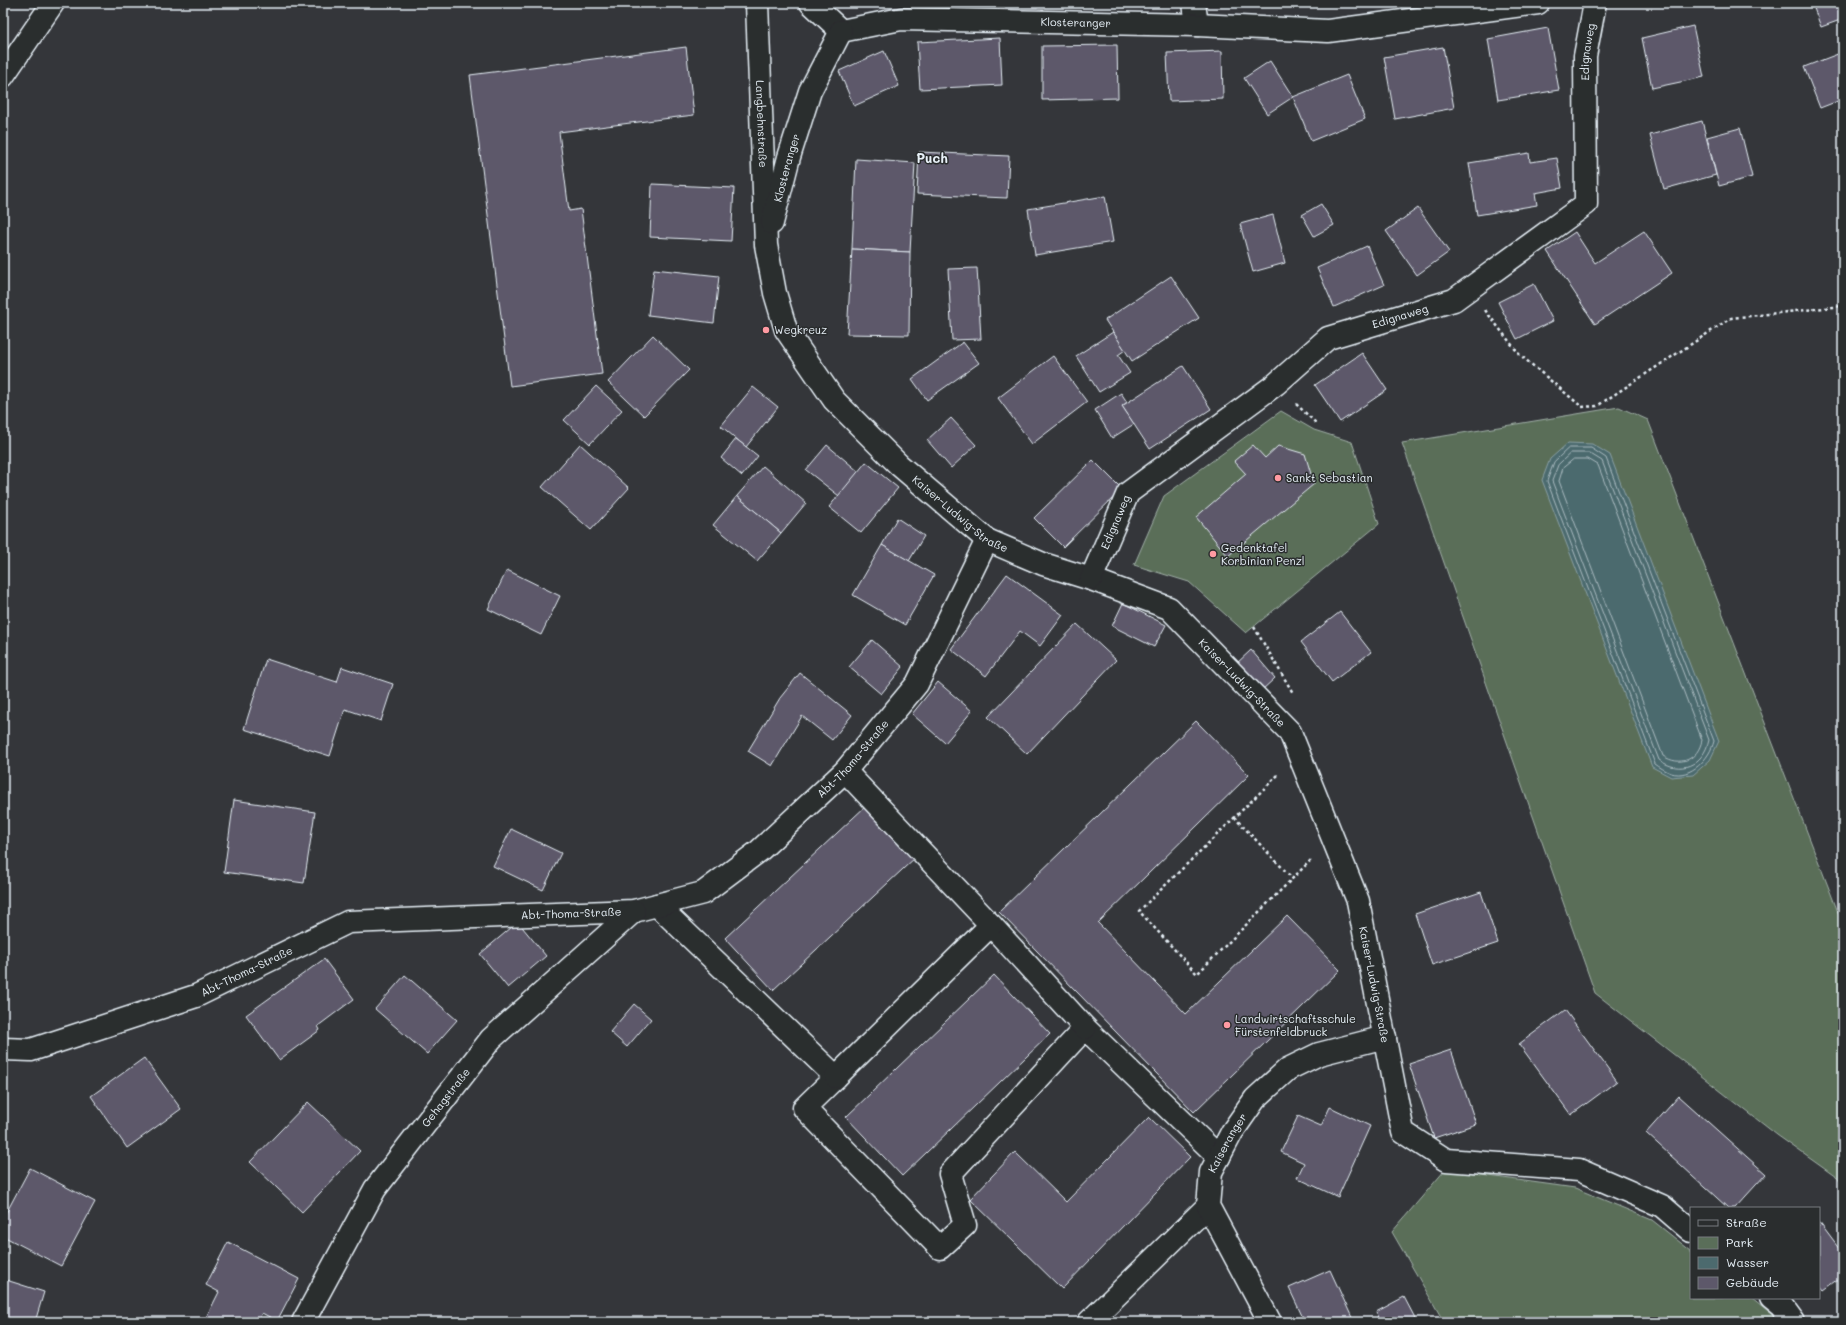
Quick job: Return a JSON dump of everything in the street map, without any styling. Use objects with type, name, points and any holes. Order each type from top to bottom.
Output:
[{"type":"street","points":[[3,76],[53,3]]},
{"type":"street","name":"Langbehnstraße","points":[[757,3],[766,245]]},
{"type":"street","points":[[811,3],[841,31]]},
{"type":"street","points":[[1194,3],[1197,24]]},
{"type":"street","name":"Klosteranger","points":[[766,245],[789,157],[810,91],[841,31],[901,19],[1197,24],[1328,31],[1538,3]]},
{"type":"street","name":"Edignaweg","points":[[1091,579],[1128,493],[1276,384],[1328,338],[1454,300],[1586,204],[1585,56],[1595,3]]},
{"type":"street","name":"Kaiser-Ludwig-Straße","points":[[766,245],[774,293],[786,330],[834,400],[899,466],[986,540],[1043,564],[1091,579],[1169,608],[1290,732],[1358,901],[1403,1132],[1446,1160],[1579,1170],[1662,1206],[1690,1230]]},
{"type":"street","name":"Abt-Thoma-Straße","points":[[3,1049],[31,1050],[196,996],[348,922],[634,910],[703,893],[759,851],[845,771],[917,684],[986,540]]},
{"type":"street","points":[[845,771],[991,925],[1085,1028],[1219,1157]]},
{"type":"street","points":[[657,905],[836,1077]]},
{"type":"street","name":"Gehagstraße","points":[[303,1322],[374,1189],[491,1039],[634,910]]},
{"type":"street","points":[[991,925],[804,1108],[940,1248],[965,1225],[950,1174],[1085,1028]]},
{"type":"street","name":"Kaiseranger","points":[[1208,1206],[1211,1172],[1232,1132],[1255,1100],[1288,1069],[1319,1054],[1385,1036]]},
{"type":"street","points":[[1089,1322],[1208,1206],[1270,1322]]},
{"type":"street","points":[[1771,1299],[1781,1307],[1792,1322]]},
{"type":"path","points":[[1469,289],[1519,354],[1582,407],[1597,406],[1731,318],[1843,306]]},
{"type":"path","points":[[1254,627],[1293,694]]},
{"type":"path","points":[[1299,755],[1139,911],[1198,974],[1332,839]]},
{"type":"path","points":[[1234,817],[1293,879]]},
{"type":"green space","points":[[1619,407],[1648,420],[1843,925],[1843,1182],[1777,1135],[1595,993],[1402,443]]},
{"type":"green space","points":[[1281,411],[1314,430],[1352,442],[1379,524],[1246,633],[1189,582],[1134,565],[1164,496]]},
{"type":"green space","points":[[1445,1170],[1575,1188],[1652,1220],[1690,1250],[1690,1299],[1751,1299],[1772,1316],[1776,1322],[1444,1322],[1392,1232]]},
{"type":"water","points":[[1568,443],[1592,444],[1610,455],[1719,741],[1710,760],[1693,775],[1671,777],[1652,767],[1542,480],[1550,459]]},
{"type":"building","points":[[1812,3],[1843,3],[1843,19],[1821,27]]},
{"type":"building","points":[[1693,26],[1704,77],[1652,88],[1642,38]]},
{"type":"building","points":[[1548,28],[1559,90],[1498,100],[1488,39]]},
{"type":"building","points":[[1000,38],[1002,85],[920,89],[917,42]]},
{"type":"building","points":[[1117,45],[1118,98],[1042,100],[1042,46]]},
{"type":"building","points":[[686,47],[694,115],[559,132],[569,211],[581,209],[602,374],[510,386],[470,75]]},
{"type":"building","points":[[1443,47],[1454,108],[1395,119],[1384,57]]},
{"type":"building","points":[[884,51],[899,86],[854,106],[839,71]]},
{"type":"building","points":[[1222,51],[1223,99],[1169,101],[1167,53]]},
{"type":"building","points":[[1843,52],[1843,99],[1820,108],[1804,67]]},
{"type":"building","points":[[1270,61],[1293,97],[1267,114],[1244,78]]},
{"type":"building","points":[[1347,75],[1365,119],[1311,141],[1293,97]]},
{"type":"building","points":[[1702,121],[1716,175],[1664,189],[1650,135]]},
{"type":"building","points":[[1740,128],[1752,177],[1719,186],[1707,137]]},
{"type":"building","points":[[919,152],[1009,156],[1007,198],[917,194]]},
{"type":"building","points":[[1529,153],[1530,162],[1557,158],[1562,188],[1535,193],[1537,205],[1477,215],[1469,163]]},
{"type":"building","points":[[856,159],[915,163],[910,252],[852,249]]},
{"type":"building","points":[[652,184],[734,188],[731,241],[650,237]]},
{"type":"building","points":[[1105,196],[1113,242],[1035,255],[1028,209]]},
{"type":"building","points":[[1321,204],[1334,225],[1314,236],[1302,215]]},
{"type":"building","points":[[1418,208],[1449,252],[1417,275],[1386,231]]},
{"type":"building","points":[[1273,215],[1285,263],[1253,272],[1240,224]]},
{"type":"building","points":[[1644,231],[1672,273],[1595,324],[1547,251],[1575,232],[1595,263]]},
{"type":"building","points":[[1367,246],[1384,285],[1334,307],[1317,268]]},
{"type":"building","points":[[852,249],[910,252],[909,335],[847,334]]},
{"type":"building","points":[[977,268],[981,339],[952,340],[948,269]]},
{"type":"building","points":[[654,269],[719,276],[714,323],[648,315]]},
{"type":"building","points":[[1171,276],[1199,318],[1132,361],[1105,320]]},
{"type":"building","points":[[1534,284],[1553,321],[1517,339],[1498,302]]},
{"type":"building","points":[[1113,332],[1125,350],[1118,355],[1130,373],[1099,392],[1076,356]]},
{"type":"building","points":[[653,335],[689,370],[644,416],[608,382]]},
{"type":"building","points":[[963,342],[979,363],[927,400],[912,379]]},
{"type":"building","points":[[1362,353],[1387,390],[1340,422],[1315,385]]},
{"type":"building","points":[[1053,356],[1087,402],[1032,444],[998,398]]},
{"type":"building","points":[[1183,366],[1211,409],[1150,449],[1122,406]]},
{"type":"building","points":[[596,386],[622,410],[590,444],[564,420]]},
{"type":"building","points":[[753,387],[778,407],[746,447],[721,426]]},
{"type":"building","points":[[1121,393],[1127,402],[1122,406],[1134,424],[1112,438],[1095,410]]},
{"type":"building","points":[[951,418],[976,445],[951,468],[927,440]]},
{"type":"building","points":[[736,439],[758,456],[742,476],[721,458]]},
{"type":"building","points":[[580,444],[629,488],[591,530],[542,487]]},
{"type":"building","points":[[827,445],[859,472],[839,496],[806,470]]},
{"type":"building","points":[[1253,445],[1265,458],[1278,446],[1305,454],[1314,484],[1228,556],[1196,517],[1246,474],[1234,461]]},
{"type":"building","points":[[1093,460],[1122,489],[1063,547],[1034,518]]},
{"type":"building","points":[[866,462],[898,488],[861,533],[829,507]]},
{"type":"building","points":[[763,466],[806,503],[781,533],[737,496]]},
{"type":"building","points":[[737,496],[781,533],[757,561],[713,525]]},
{"type":"building","points":[[897,518],[924,536],[909,561],[882,545]]},
{"type":"building","points":[[882,545],[934,575],[905,625],[853,595]]},
{"type":"building","points":[[507,570],[560,596],[541,635],[488,609]]},
{"type":"building","points":[[1007,574],[1063,615],[1040,646],[1020,631],[986,676],[951,649]]},
{"type":"building","points":[[1123,603],[1166,625],[1154,647],[1112,626]]},
{"type":"building","points":[[1340,612],[1371,652],[1332,682],[1301,642]]},
{"type":"building","points":[[1077,624],[1116,660],[1027,754],[988,717]]},
{"type":"building","points":[[872,640],[903,667],[881,694],[849,667]]},
{"type":"building","points":[[1251,650],[1275,678],[1261,691],[1236,664]]},
{"type":"building","points":[[266,659],[337,682],[342,667],[393,684],[381,721],[345,709],[330,756],[244,729]]},
{"type":"building","points":[[800,673],[852,715],[832,740],[802,716],[772,766],[748,751],[780,698]]},
{"type":"building","points":[[938,682],[972,711],[945,743],[912,714]]},
{"type":"building","points":[[1196,721],[1249,775],[1098,923],[1186,1014],[1287,916],[1340,970],[1194,1112],[999,912]]},
{"type":"building","points":[[234,800],[315,812],[304,883],[224,872]]},
{"type":"building","points":[[868,804],[917,856],[773,990],[725,938]]},
{"type":"building","points":[[511,829],[561,853],[543,890],[493,866]]},
{"type":"building","points":[[1481,892],[1498,943],[1432,965],[1415,914]]},
{"type":"building","points":[[518,922],[546,956],[508,988],[480,954]]},
{"type":"building","points":[[324,959],[354,999],[318,1026],[320,1030],[279,1060],[246,1015]]},
{"type":"building","points":[[405,975],[457,1020],[427,1054],[375,1009]]},
{"type":"building","points":[[994,975],[1050,1034],[902,1176],[846,1117]]},
{"type":"building","points":[[634,1004],[651,1019],[627,1047],[610,1032]]},
{"type":"building","points":[[1565,1010],[1617,1081],[1571,1115],[1519,1044]]},
{"type":"building","points":[[1451,1050],[1476,1124],[1434,1138],[1409,1064]]},
{"type":"building","points":[[144,1058],[181,1109],[127,1148],[91,1096]]},
{"type":"building","points":[[1679,1096],[1766,1174],[1736,1207],[1727,1207],[1646,1133]]},
{"type":"building","points":[[308,1102],[360,1151],[302,1212],[250,1162]]},
{"type":"building","points":[[1330,1107],[1370,1126],[1338,1197],[1297,1178],[1304,1163],[1281,1152],[1298,1116],[1321,1126]]},
{"type":"building","points":[[1149,1117],[1190,1157],[1062,1289],[970,1199],[1015,1152],[1066,1202]]},
{"type":"building","points":[[30,1168],[95,1202],[61,1266],[3,1236],[3,1219]]},
{"type":"building","points":[[1820,1223],[1843,1254],[1843,1277],[1824,1291],[1820,1286]]},
{"type":"building","points":[[228,1242],[299,1279],[277,1321],[262,1313],[257,1322],[204,1322],[219,1292],[206,1285]]},
{"type":"building","points":[[1330,1270],[1354,1322],[1305,1322],[1289,1288]]},
{"type":"building","points":[[3,1279],[44,1292],[35,1322],[3,1322]]},
{"type":"building","points":[[1404,1297],[1415,1318],[1409,1322],[1382,1322],[1376,1312]]},
{"type":"place","name":"Wegkreuz","points":[[766,330]]},
{"type":"place","name":"Sankt Sebastian","points":[[1278,478]]},
{"type":"place","name":"Gedenktafel Korbinian Penzl","points":[[1213,554]]},
{"type":"place","name":"Landwirtschaftsschule Fürstenfeldbruck","points":[[1227,1025]]},
{"type":"district","name":"Puch","points":[[932,158]]}]
